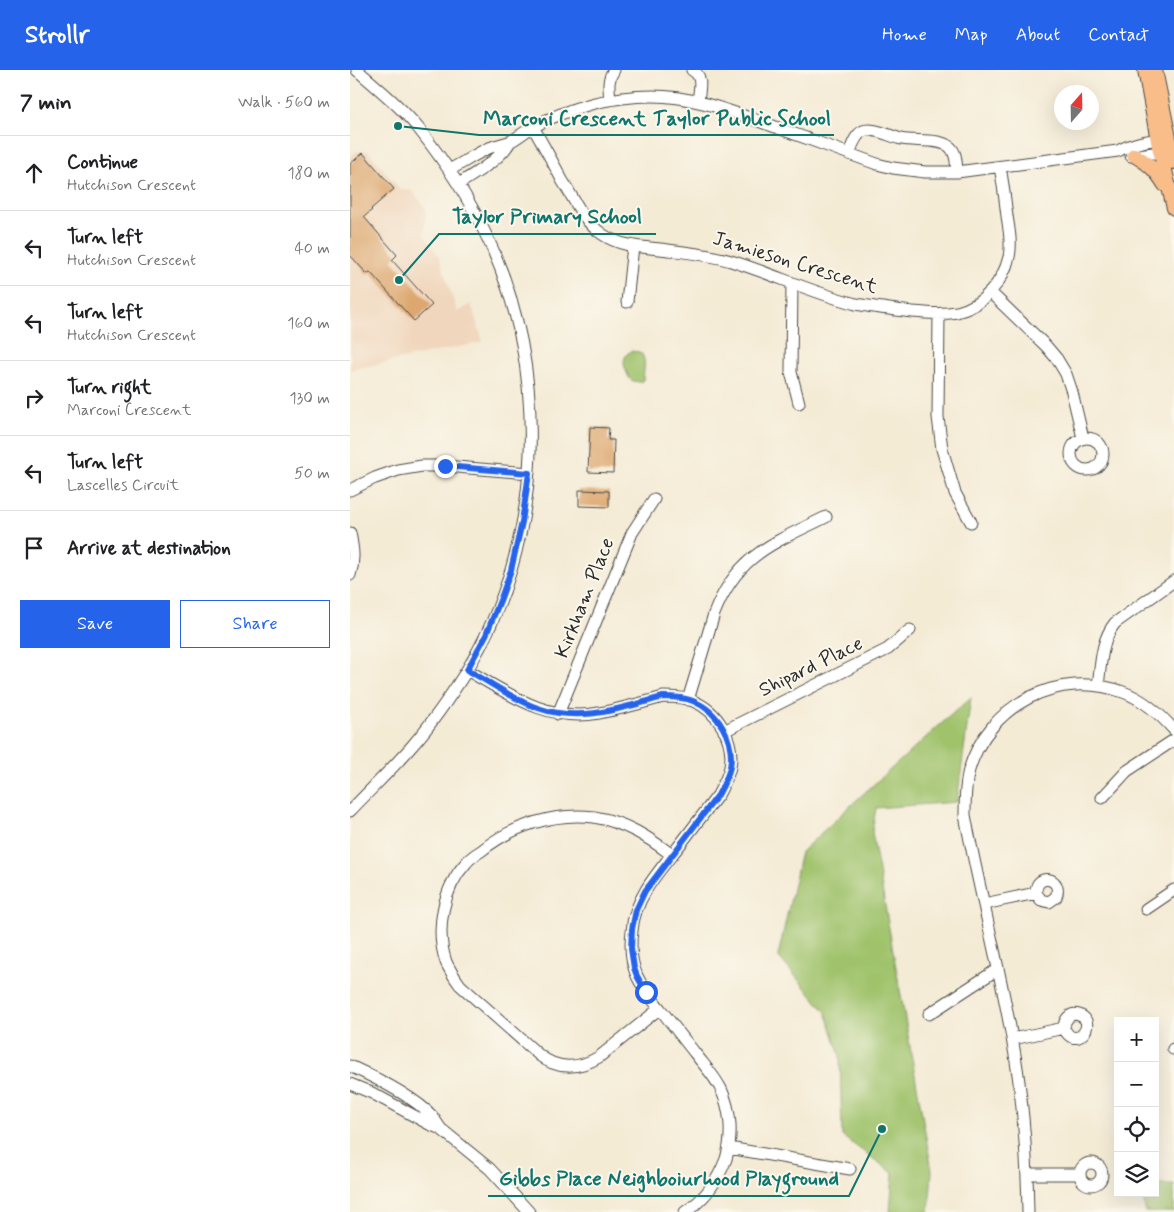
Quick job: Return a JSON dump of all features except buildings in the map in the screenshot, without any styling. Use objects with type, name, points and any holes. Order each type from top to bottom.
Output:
[{"type":"main road","points":[[1145,70],[1162,145],[1172,202]]},
{"type":"main road","points":[[1155,70],[1162,145],[1174,162]]},
{"type":"main road","points":[[1134,155],[1157,171],[1168,190],[1172,202]]},
{"type":"street","points":[[350,811],[412,746],[436,717],[467,670],[486,635],[511,570],[522,522],[529,473],[531,424],[530,401],[520,335],[499,266],[488,238],[459,184],[418,128],[394,102],[358,70]]},
{"type":"street","points":[[610,100],[609,82],[614,70]]},
{"type":"street","points":[[692,70],[698,74],[700,80],[698,102]]},
{"type":"street","points":[[459,184],[495,159],[510,142],[532,127],[580,106],[632,96],[687,99],[729,110],[877,164],[925,172],[957,172],[1000,167],[1118,151],[1134,144],[1162,145]]},
{"type":"street","name":"Jamieson Crescent","points":[[532,127],[580,211],[590,224],[603,235],[617,242],[633,246],[704,255],[730,261],[854,303],[875,308],[918,313],[939,314],[959,311],[972,306],[990,292],[1004,273],[1010,250],[1000,167]]},
{"type":"street","points":[[849,154],[858,134],[862,131],[870,130],[902,139],[944,143],[955,154],[957,172]]},
{"type":"street","points":[[450,170],[487,149],[498,144],[510,142]]},
{"type":"street","points":[[1118,151],[1130,156],[1162,145]]},
{"type":"street","points":[[626,302],[633,246]]},
{"type":"street","points":[[792,283],[791,372],[799,403]]},
{"type":"street","points":[[990,292],[1057,359],[1066,374],[1072,392],[1083,438]]},
{"type":"street","points":[[939,314],[938,417],[942,449],[955,493],[971,522]]},
{"type":"street","points":[[350,490],[398,470],[422,466],[445,466],[529,473]]},
{"type":"street","name":"Kirkham Place","points":[[558,714],[632,533],[654,499]]},
{"type":"street","points":[[688,700],[716,608],[734,575],[765,548],[826,517]]},
{"type":"street","points":[[350,533],[354,560],[350,575]]},
{"type":"street","points":[[1098,686],[1104,644],[1109,630],[1115,623],[1174,581]]},
{"type":"street","name":"Shipard Place","points":[[724,731],[888,649],[910,630]]},
{"type":"street","points":[[467,670],[519,700],[558,714],[598,714],[663,697],[694,701],[709,710],[718,720],[730,744],[731,759],[726,782],[645,891],[636,910],[632,929],[631,949],[637,976],[646,992],[721,1088],[728,1107],[730,1127],[729,1148],[723,1166],[714,1183],[688,1211]]},
{"type":"street","points":[[1028,1212],[1028,1174],[1022,1106],[1013,1039],[966,815],[965,793],[968,771],[983,738],[1006,712],[1024,700],[1061,686],[1098,686],[1122,691],[1144,702],[1165,719],[1174,730]]},
{"type":"street","points":[[1102,798],[1127,771],[1174,740]]},
{"type":"street","points":[[659,1009],[592,1061],[571,1067],[557,1066],[544,1060],[460,985],[450,971],[444,954],[441,935],[442,915],[451,886],[467,861],[488,845],[517,829],[535,822],[560,817],[584,816],[619,823],[651,840],[672,855]]},
{"type":"street","points":[[1146,909],[1174,890]]},
{"type":"street","points":[[984,904],[1036,893]]},
{"type":"street","points":[[929,1014],[998,969]]},
{"type":"street","points":[[1013,1039],[1064,1028]]},
{"type":"street","points":[[350,1066],[399,1092],[422,1107],[433,1117],[441,1129]]},
{"type":"street","points":[[350,1084],[372,1093],[441,1129],[490,1169],[529,1212]]},
{"type":"street","points":[[729,1148],[850,1169]]},
{"type":"street","points":[[1028,1174],[1080,1174]]},
{"type":"shaded area","points":[[368,151],[401,190],[411,190],[426,208],[424,235],[439,256],[457,312],[471,304],[483,342],[350,370],[350,157],[356,152]]},
{"type":"green space","points":[[631,351],[639,352],[643,357],[643,380],[640,382],[631,380],[625,367],[626,355]]},
{"type":"green space","points":[[971,697],[957,802],[876,808],[872,832],[932,1171],[929,1212],[890,1212],[893,1173],[842,1136],[840,1056],[826,1012],[778,956],[801,852]]},
{"type":"green space","points":[[1159,1184],[1174,1185],[1174,1212],[1145,1212],[1143,1197],[1159,1197]]},
{"type":"place","name":"Marconi Crescent Taylor Public School","points":[[398,126]]},
{"type":"place","name":"Taylor Primary School","points":[[399,280]]},
{"type":"place","name":"Gibbs Place Neighboiurhood Playground","points":[[882,1129]]},
{"type":"route","points":[[445,466],[529,473],[522,522],[511,570],[486,635],[467,670],[519,700],[558,714],[598,714],[663,697],[694,701],[709,710],[718,720],[730,744],[731,759],[726,782],[645,891],[636,910],[632,929],[631,949],[634,968],[646,992]]}]
